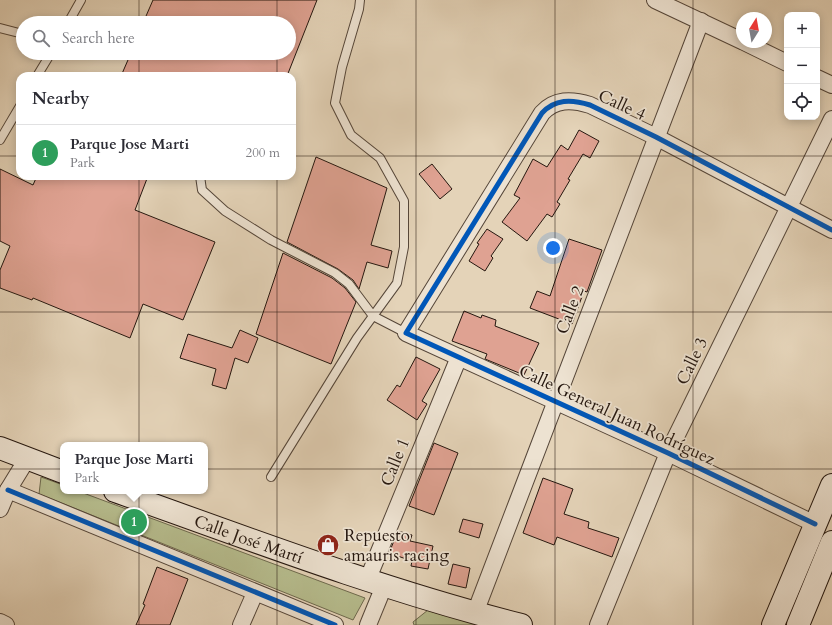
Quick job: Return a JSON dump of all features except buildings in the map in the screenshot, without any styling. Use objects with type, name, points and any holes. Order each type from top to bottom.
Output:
[{"type":"main road","points":[[0,448],[27,460],[60,471]]},
{"type":"main road","points":[[773,625],[832,485]]},
{"type":"main road","name":"Calle José Martí","points":[[124,494],[376,583],[475,613],[521,625]]},
{"type":"main road","points":[[798,625],[832,542]]},
{"type":"street","points":[[655,0],[736,38]]},
{"type":"street","name":"Calle 2","points":[[475,613],[701,21]]},
{"type":"street","points":[[757,48],[784,62]]},
{"type":"street","points":[[820,79],[832,85]]},
{"type":"street","name":"Calle 4","points":[[406,333],[542,113],[547,108],[559,102],[578,101],[590,104],[656,137],[832,230]]},
{"type":"street","name":"Calle 3","points":[[598,625],[668,453],[832,119]]},
{"type":"street","name":"Calle General Juan Rodríguez","points":[[406,333],[555,403],[668,453],[815,524]]},
{"type":"street","name":"Calle 1","points":[[368,625],[376,583],[459,357]]},
{"type":"street","points":[[0,509],[8,490],[27,460]]},
{"type":"street","points":[[8,490],[335,625]]},
{"type":"street","points":[[241,625],[255,592]]},
{"type":"street","points":[[0,622],[6,625]]},
{"type":"lane","points":[[72,16],[81,0]]},
{"type":"lane","points":[[271,477],[357,338],[398,283],[404,247],[404,201],[380,158],[351,135],[335,103],[342,67],[359,10],[360,0]]},
{"type":"lane","points":[[0,29],[16,32]]},
{"type":"lane","points":[[39,72],[47,60]]},
{"type":"lane","points":[[0,140],[16,113]]},
{"type":"lane","points":[[201,180],[202,190],[225,211],[271,240],[335,273],[349,284],[373,316],[406,333]]},
{"type":"green space","points":[[41,477],[60,484],[60,494],[86,494],[365,598],[353,620],[39,494]]},
{"type":"green space","points":[[428,610],[481,625],[414,625],[413,622]]},
{"type":"cycle path","points":[[815,524],[668,453],[406,333],[542,113],[547,108],[558,103],[570,101],[590,105],[656,137],[832,230]]},
{"type":"cycle path","points":[[8,490],[335,625]]},
{"type":"place","name":"Parque Jose Marti","points":[[134,522]]},
{"type":"place","name":"Repuesto amauris racing","points":[[328,545]]}]
